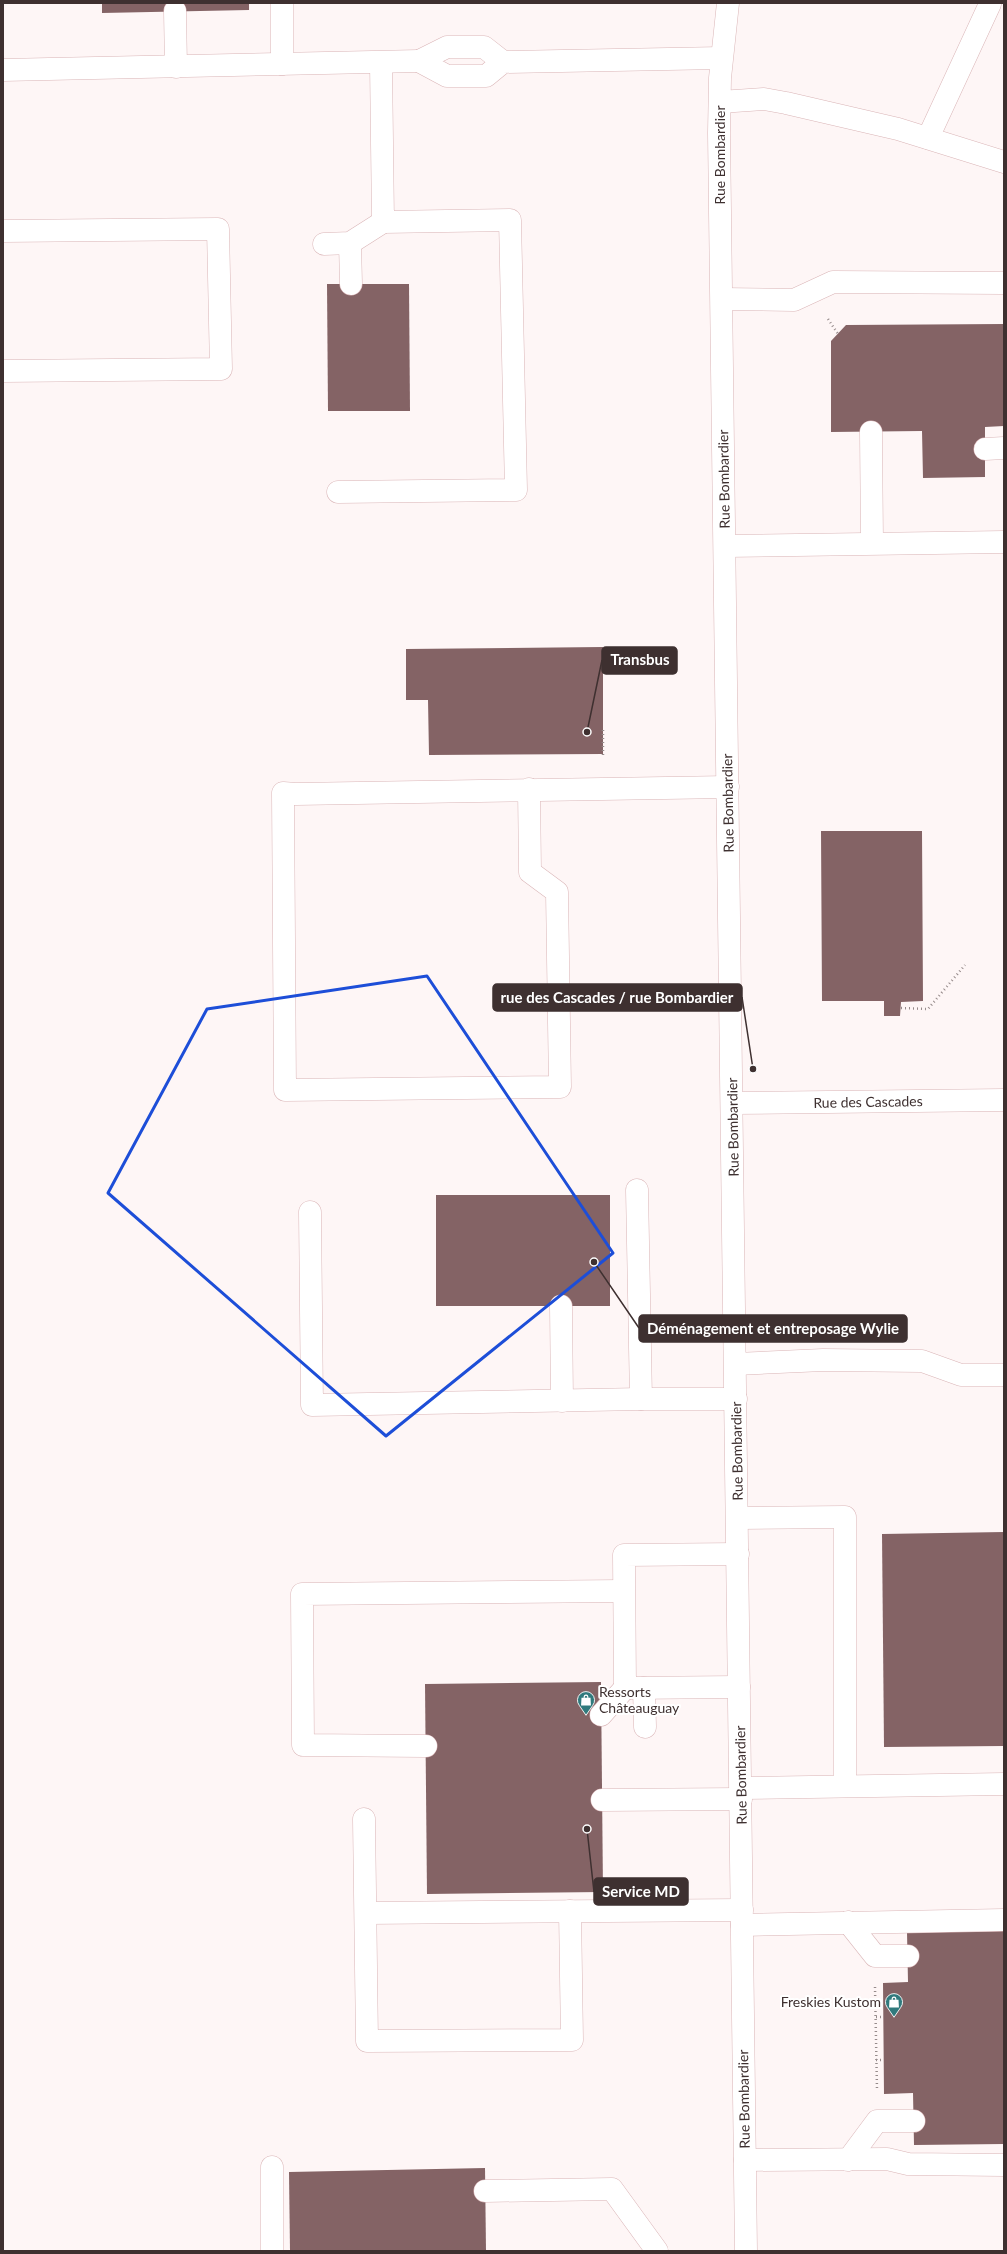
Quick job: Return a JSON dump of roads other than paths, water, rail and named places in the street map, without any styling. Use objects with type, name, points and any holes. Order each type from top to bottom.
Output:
[{"type":"street","points":[[282,3],[282,64]]},
{"type":"street","name":"Rue Bombardier","points":[[728,3],[721,58],[720,102],[746,2251]]},
{"type":"street","points":[[928,138],[990,4]]},
{"type":"street","points":[[175,11],[176,66]]},
{"type":"street","points":[[3,70],[419,61],[447,47],[484,47],[503,62]]},
{"type":"street","points":[[419,61],[447,76],[486,76],[503,62],[721,58]]},
{"type":"street","points":[[380,62],[383,222]]},
{"type":"street","points":[[720,102],[764,99],[786,103],[898,129],[1004,162]]},
{"type":"street","points":[[324,244],[350,244],[383,222],[510,220],[516,490],[338,492]]},
{"type":"street","points":[[3,231],[218,229],[221,369],[3,372]]},
{"type":"street","points":[[350,244],[351,284]]},
{"type":"street","points":[[722,299],[794,300],[833,282],[1004,283]]},
{"type":"street","points":[[871,432],[872,543]]},
{"type":"street","points":[[725,546],[1004,542]]},
{"type":"street","points":[[529,790],[530,872],[557,892],[560,1087],[285,1090],[283,793],[728,787]]},
{"type":"street","name":"Rue des Cascades","points":[[732,1103],[1004,1100]]},
{"type":"street","points":[[637,1190],[641,1399]]},
{"type":"street","points":[[310,1212],[312,1405],[562,1400],[736,1399]]},
{"type":"street","points":[[561,1306],[562,1400]]},
{"type":"street","points":[[736,1364],[823,1360],[922,1361],[961,1375],[1004,1375]]},
{"type":"street","points":[[738,1518],[845,1517],[845,1786]]},
{"type":"street","points":[[645,1727],[635,1688],[623,1591],[624,1555],[738,1554]]},
{"type":"street","points":[[426,1746],[303,1745],[302,1594],[623,1591]]},
{"type":"street","points":[[601,1715],[635,1688],[739,1687]]},
{"type":"street","points":[[602,1800],[741,1794],[845,1786],[1004,1784]]},
{"type":"street","points":[[364,1819],[367,2041],[572,2040],[570,1911]]},
{"type":"street","points":[[366,1913],[570,1911],[848,1922],[1004,1920]]},
{"type":"street","points":[[848,1922],[875,1956],[908,1956]]},
{"type":"street","points":[[848,2160],[877,2121],[914,2121]]},
{"type":"street","points":[[745,2160],[887,2159],[908,2164],[1004,2165]]},
{"type":"street","points":[[272,2167],[272,2251]]},
{"type":"street","points":[[485,2192],[612,2189],[657,2251]]},
{"type":"place","name":"Transbus","points":[[587,732]]},
{"type":"place","name":"rue des Cascades / rue Bombardier","points":[[753,1069]]},
{"type":"place","name":"Déménagement et entreposage Wylie","points":[[594,1262]]},
{"type":"place","name":"Ressorts Châteauguay","points":[[586,1715]]},
{"type":"place","name":"Service MD","points":[[587,1829]]},
{"type":"place","name":"Freskies Kustom","points":[[894,2017]]}]
